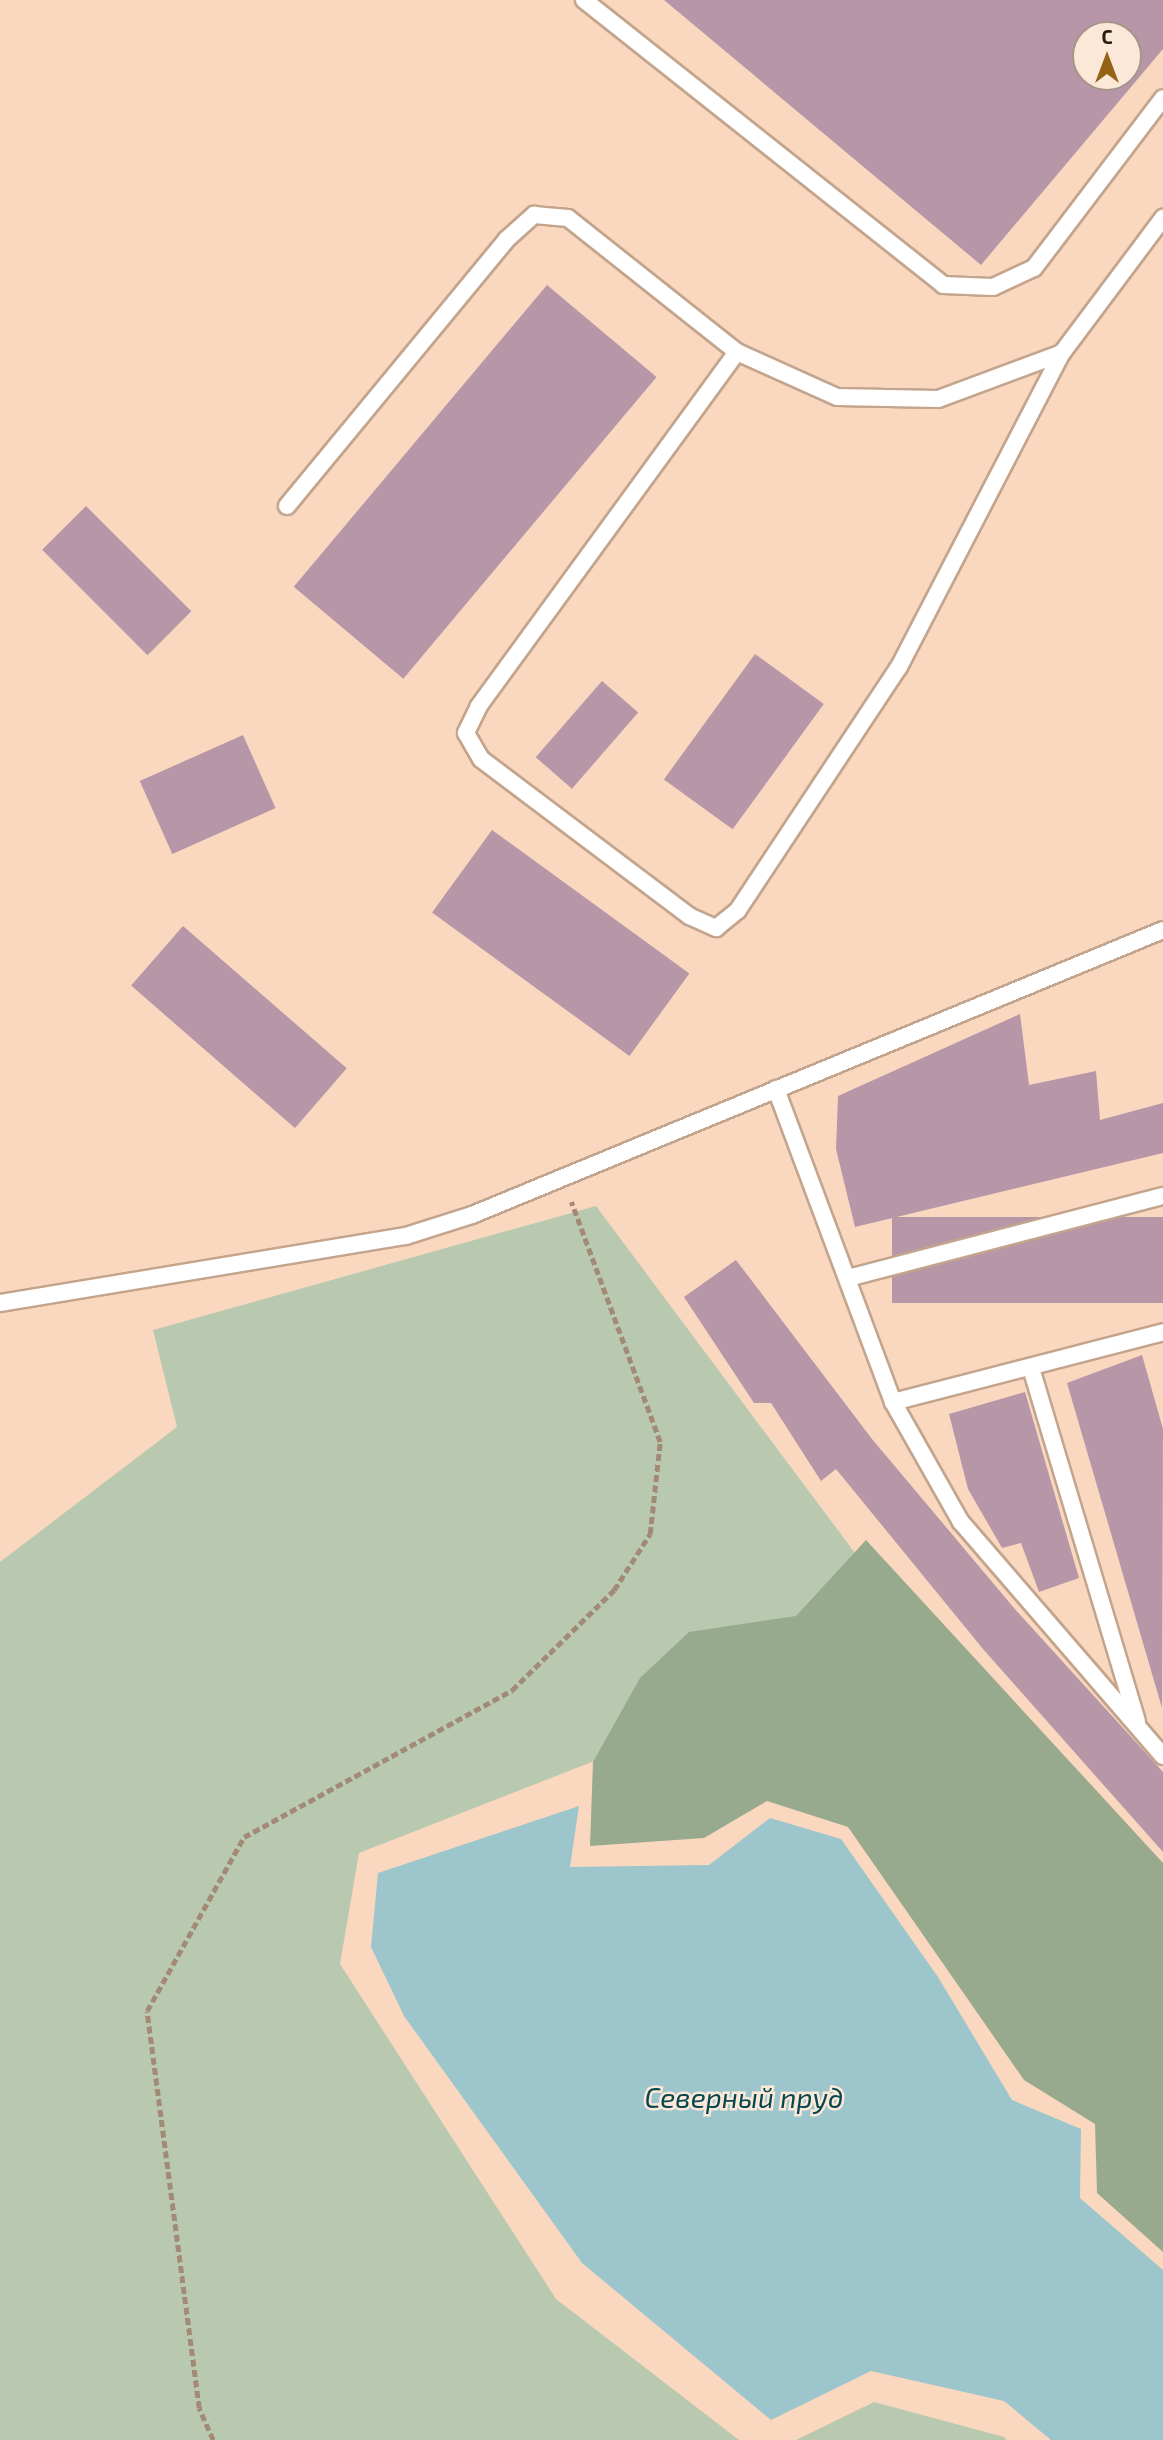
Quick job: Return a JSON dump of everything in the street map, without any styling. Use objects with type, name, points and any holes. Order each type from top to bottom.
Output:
[{"type":"lane","points":[[584,0],[943,285],[993,287],[1034,268],[1163,98]]},
{"type":"lane","points":[[286,506],[506,240],[534,215],[568,218],[737,352],[837,397],[938,399],[1062,353]]},
{"type":"lane","points":[[737,352],[479,706],[466,733],[481,759],[689,916],[716,928],[738,910],[899,667],[1062,353],[1163,218]]},
{"type":"lane","points":[[0,1303],[406,1236],[562,1178],[1163,930]]},
{"type":"lane","points":[[776,1089],[893,1402],[961,1522],[1163,1756]]},
{"type":"lane","points":[[848,1278],[1163,1196]]},
{"type":"lane","points":[[893,1402],[1163,1334]]},
{"type":"lane","points":[[1031,1368],[1139,1728]]},
{"type":"path","points":[[213,2440],[199,2408],[148,2011],[244,1837],[512,1690],[614,1590],[650,1534],[660,1442],[562,1178]]},
{"type":"green space","points":[[596,1206],[893,1604],[620,1751],[359,1853],[340,1964],[556,2299],[739,2440],[0,2440],[0,1562],[177,1427],[153,1330]]},
{"type":"green space","points":[[866,1540],[1163,1863],[1163,2252],[1097,2193],[1095,2124],[1024,2080],[848,1827],[767,1801],[704,1838],[590,1846],[593,1762],[640,1678],[689,1632],[796,1616]]},
{"type":"green space","points":[[874,2402],[1004,2437],[1007,2440],[796,2440]]},
{"type":"water","name":"Северный пруд","points":[[579,1806],[570,1867],[709,1865],[770,1818],[841,1839],[938,1977],[1012,2100],[1081,2129],[1080,2198],[1163,2270],[1163,2440],[1051,2440],[1004,2401],[871,2371],[771,2420],[582,2263],[404,2016],[371,1947],[378,1873]]},
{"type":"building","points":[[664,0],[1163,0],[1163,49],[1142,74],[1142,21],[1072,21],[1072,91],[1128,91],[981,265]]},
{"type":"building","points":[[547,285],[657,377],[403,679],[294,587]]},
{"type":"building","points":[[86,506],[191,611],[148,655],[42,550]]},
{"type":"building","points":[[755,654],[824,704],[733,829],[664,779]]},
{"type":"building","points":[[602,681],[638,712],[572,789],[536,757]]},
{"type":"building","points":[[243,735],[276,808],[172,854],[140,781]]},
{"type":"building","points":[[492,830],[689,973],[629,1056],[432,913]]},
{"type":"building","points":[[183,926],[347,1068],[295,1128],[131,986]]},
{"type":"building","points":[[1020,1014],[1029,1085],[1096,1071],[1100,1120],[1163,1103],[1163,1153],[855,1227],[836,1149],[838,1096]]},
{"type":"building","points":[[892,1217],[1163,1217],[1163,1303],[892,1303]]},
{"type":"building","points":[[736,1260],[872,1439],[1014,1608],[1163,1772],[1163,1852],[983,1649],[836,1469],[821,1481],[771,1403],[754,1403],[684,1297]]},
{"type":"building","points":[[1142,1355],[1163,1429],[1162,1708],[1067,1383]]},
{"type":"building","points":[[1025,1392],[1079,1578],[1039,1592],[1021,1543],[1002,1548],[968,1489],[949,1414]]}]
